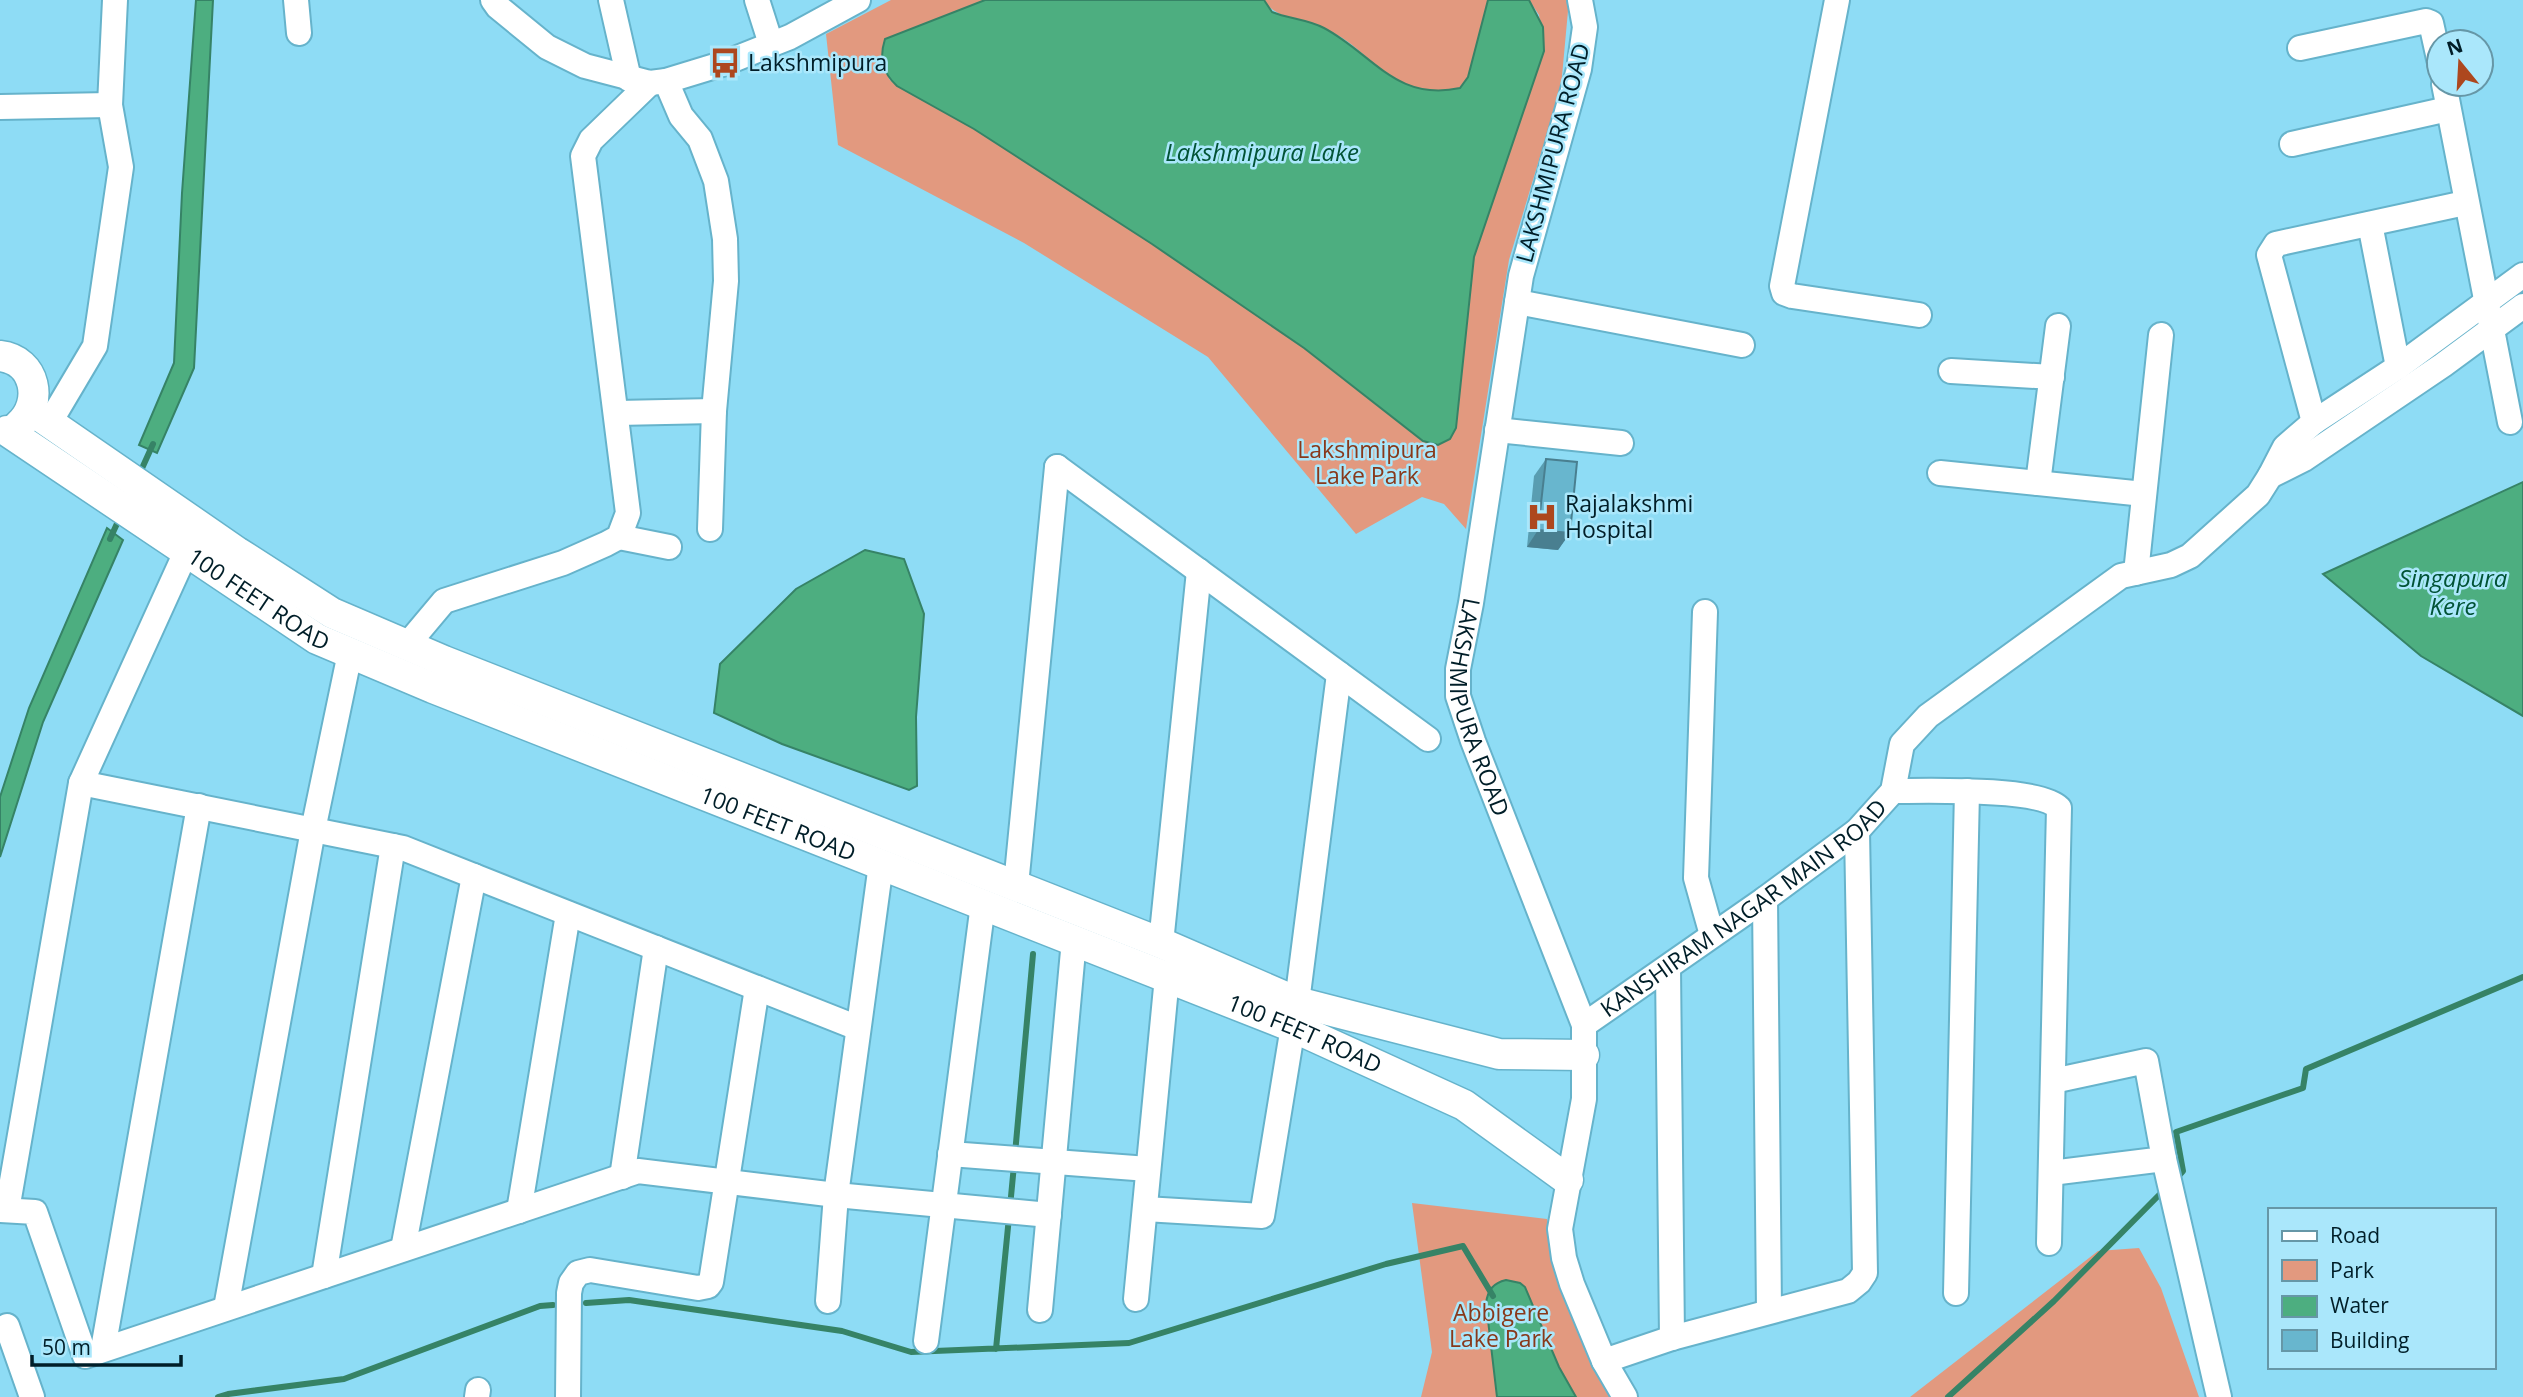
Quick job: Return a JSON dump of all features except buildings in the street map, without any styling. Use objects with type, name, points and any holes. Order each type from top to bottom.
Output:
[{"type":"main road","points":[[0,356],[16,361],[31,377],[40,416]]},
{"type":"main road","name":"100 FEET ROAD","points":[[4,432],[40,416],[332,613],[1161,943],[1464,1105],[1568,1180]]},
{"type":"main road","name":"100 FEET ROAD","points":[[4,432],[317,639],[433,688],[1167,977],[1295,1015],[1500,1055],[1584,1055]]},
{"type":"street","points":[[40,416],[94,346],[121,167],[110,105],[115,0]]},
{"type":"street","points":[[296,0],[299,33]]},
{"type":"street","points":[[493,0],[547,47],[585,66],[648,81],[725,63],[771,44],[855,1]]},
{"type":"street","points":[[611,0],[648,81],[700,139],[716,181],[725,239],[726,281],[714,411],[710,529]]},
{"type":"street","points":[[757,0],[771,44]]},
{"type":"street","name":"LAKSHMIPURA ROAD","points":[[1580,0],[1585,27],[1579,69],[1521,276],[1458,669],[1458,696],[1584,1025],[1584,1099],[1560,1229],[1564,1258],[1572,1284],[1604,1361],[1625,1397]]},
{"type":"street","points":[[1837,0],[1782,286],[1784,293],[1792,296],[1919,315]]},
{"type":"street","points":[[2300,48],[2425,10],[2433,28]]},
{"type":"street","points":[[619,537],[628,513],[583,156],[591,140],[648,81]]},
{"type":"street","points":[[2446,98],[2510,422]]},
{"type":"street","points":[[0,107],[110,105]]},
{"type":"street","points":[[2292,144],[2448,109]]},
{"type":"street","points":[[2314,422],[2269,255],[2270,249],[2276,244],[2466,203]]},
{"type":"street","points":[[2370,224],[2398,367]]},
{"type":"street","name":"KANSHIRAM NAGAR MAIN ROAD","points":[[1584,1025],[1668,968],[1857,831],[1893,791],[1902,744],[1928,716],[2121,576],[2171,565],[2190,556],[2258,495],[2285,447],[2314,422],[2398,367],[2523,275]]},
{"type":"street","points":[[1517,302],[1742,345]]},
{"type":"street","name":"KANSHIRAM NAGAR MAIN ROAD","points":[[2270,476],[2304,459],[2523,306]]},
{"type":"street","points":[[2038,484],[2058,326]]},
{"type":"street","points":[[2136,573],[2161,335]]},
{"type":"street","points":[[1951,371],[2052,377]]},
{"type":"street","points":[[617,413],[714,411]]},
{"type":"street","points":[[1497,430],[1620,443]]},
{"type":"street","points":[[1016,885],[1057,467],[1428,739]]},
{"type":"street","points":[[1940,473],[2144,494]]},
{"type":"street","points":[[407,645],[444,601],[563,563],[619,537],[668,547]]},
{"type":"street","points":[[186,552],[81,783],[4,1210],[35,1212],[85,1356],[638,1171],[836,1195],[1049,1214]]},
{"type":"street","points":[[1161,943],[1199,570]]},
{"type":"street","points":[[1705,612],[1696,878],[1712,935]]},
{"type":"street","points":[[226,1308],[313,830],[350,653]]},
{"type":"street","points":[[1144,1209],[1262,1216],[1295,1015],[1339,674]]},
{"type":"street","points":[[81,783],[393,846],[858,1028]]},
{"type":"street","points":[[1956,1293],[1967,790]]},
{"type":"street","points":[[1893,791],[1967,790],[2047,800],[2059,808],[2049,1243]]},
{"type":"street","points":[[103,1349],[199,806]]},
{"type":"street","points":[[1604,1361],[1672,1338],[1848,1291],[1859,1283],[1865,1273],[1857,831]]},
{"type":"street","points":[[324,1276],[393,846]]},
{"type":"street","points":[[828,1301],[836,1195],[881,864]]},
{"type":"street","points":[[402,1249],[474,876]]},
{"type":"street","points":[[1765,899],[1769,1311]]},
{"type":"street","points":[[926,1340],[983,904]]},
{"type":"street","points":[[519,1211],[568,914]]},
{"type":"street","points":[[1040,1310],[1074,940]]},
{"type":"street","points":[[622,1177],[656,948]]},
{"type":"street","points":[[1668,968],[1672,1338]]},
{"type":"street","points":[[1136,1299],[1167,977]]},
{"type":"street","points":[[568,1397],[569,1293],[578,1273],[590,1270],[698,1288],[708,1286],[712,1278],[757,988]]},
{"type":"street","points":[[2053,1081],[2146,1061],[2164,1159],[2219,1397]]},
{"type":"street","points":[[950,1154],[1148,1169]]},
{"type":"street","points":[[2050,1173],[2164,1159]]},
{"type":"street","points":[[7,1326],[32,1397]]},
{"type":"green space","name":"Lakshmipura Lake Park","points":[[891,0],[985,0],[885,39],[889,79],[897,86],[974,129],[1152,244],[1304,348],[1423,441],[1456,428],[1474,257],[1544,51],[1539,15],[1529,0],[1569,0],[1561,87],[1509,260],[1466,529],[1444,504],[1422,497],[1356,534],[1208,357],[1024,243],[838,145],[826,34]]},
{"type":"green space","points":[[1264,0],[1488,2],[1468,77],[1460,88],[1433,91],[1420,90],[1397,81],[1341,37],[1284,16],[1268,6]]},
{"type":"green space","name":"Abbigere Lake Park","points":[[1412,1203],[1547,1219],[1556,1277],[1614,1397],[1421,1397],[1432,1352]]},
{"type":"green space","points":[[2139,1248],[2161,1288],[2199,1397],[1910,1397],[2098,1251]]},
{"type":"water","points":[[196,0],[213,0],[194,368],[157,453],[139,445],[174,363],[182,193]]},
{"type":"water","name":"Lakshmipura Lake","points":[[985,0],[1264,0],[1272,12],[1324,28],[1402,82],[1438,91],[1460,88],[1468,77],[1488,0],[1529,0],[1543,27],[1544,51],[1474,257],[1456,428],[1450,439],[1438,445],[1423,441],[1304,348],[1152,244],[974,129],[892,81],[883,64],[885,39]]},
{"type":"water","name":"Singapura Kere","points":[[2523,482],[2523,716],[2421,656],[2323,574]]},
{"type":"water","points":[[107,528],[123,540],[43,722],[0,857],[0,797],[29,708]]},
{"type":"water","points":[[865,550],[904,559],[924,614],[916,717],[917,786],[909,790],[782,744],[714,713],[720,664],[796,589]]},
{"type":"water","points":[[1506,1280],[1525,1287],[1559,1367],[1576,1397],[1497,1397],[1486,1303],[1492,1288]]},
{"type":"waterway","points":[[139,475],[153,444]]},
{"type":"waterway","points":[[110,539],[120,517]]},
{"type":"waterway","points":[[1015,1154],[1033,954]]},
{"type":"waterway","points":[[2176,1179],[2183,1171],[2176,1132],[2303,1088],[2306,1069],[2523,977]]},
{"type":"waterway","points":[[1010,1207],[1014,1165]]},
{"type":"waterway","points":[[1948,1397],[2054,1301],[2165,1189]]},
{"type":"waterway","points":[[996,1349],[1009,1217]]},
{"type":"waterway","points":[[586,1303],[629,1300],[842,1331],[911,1352],[1129,1343],[1386,1264],[1463,1246],[1493,1296]]},
{"type":"waterway","points":[[218,1397],[344,1379],[540,1306],[553,1305]]},
{"type":"place","name":"Lakshmipura","points":[[725,63]]},
{"type":"place","name":"Rajalakshmi Hospital","points":[[1542,517]]}]
